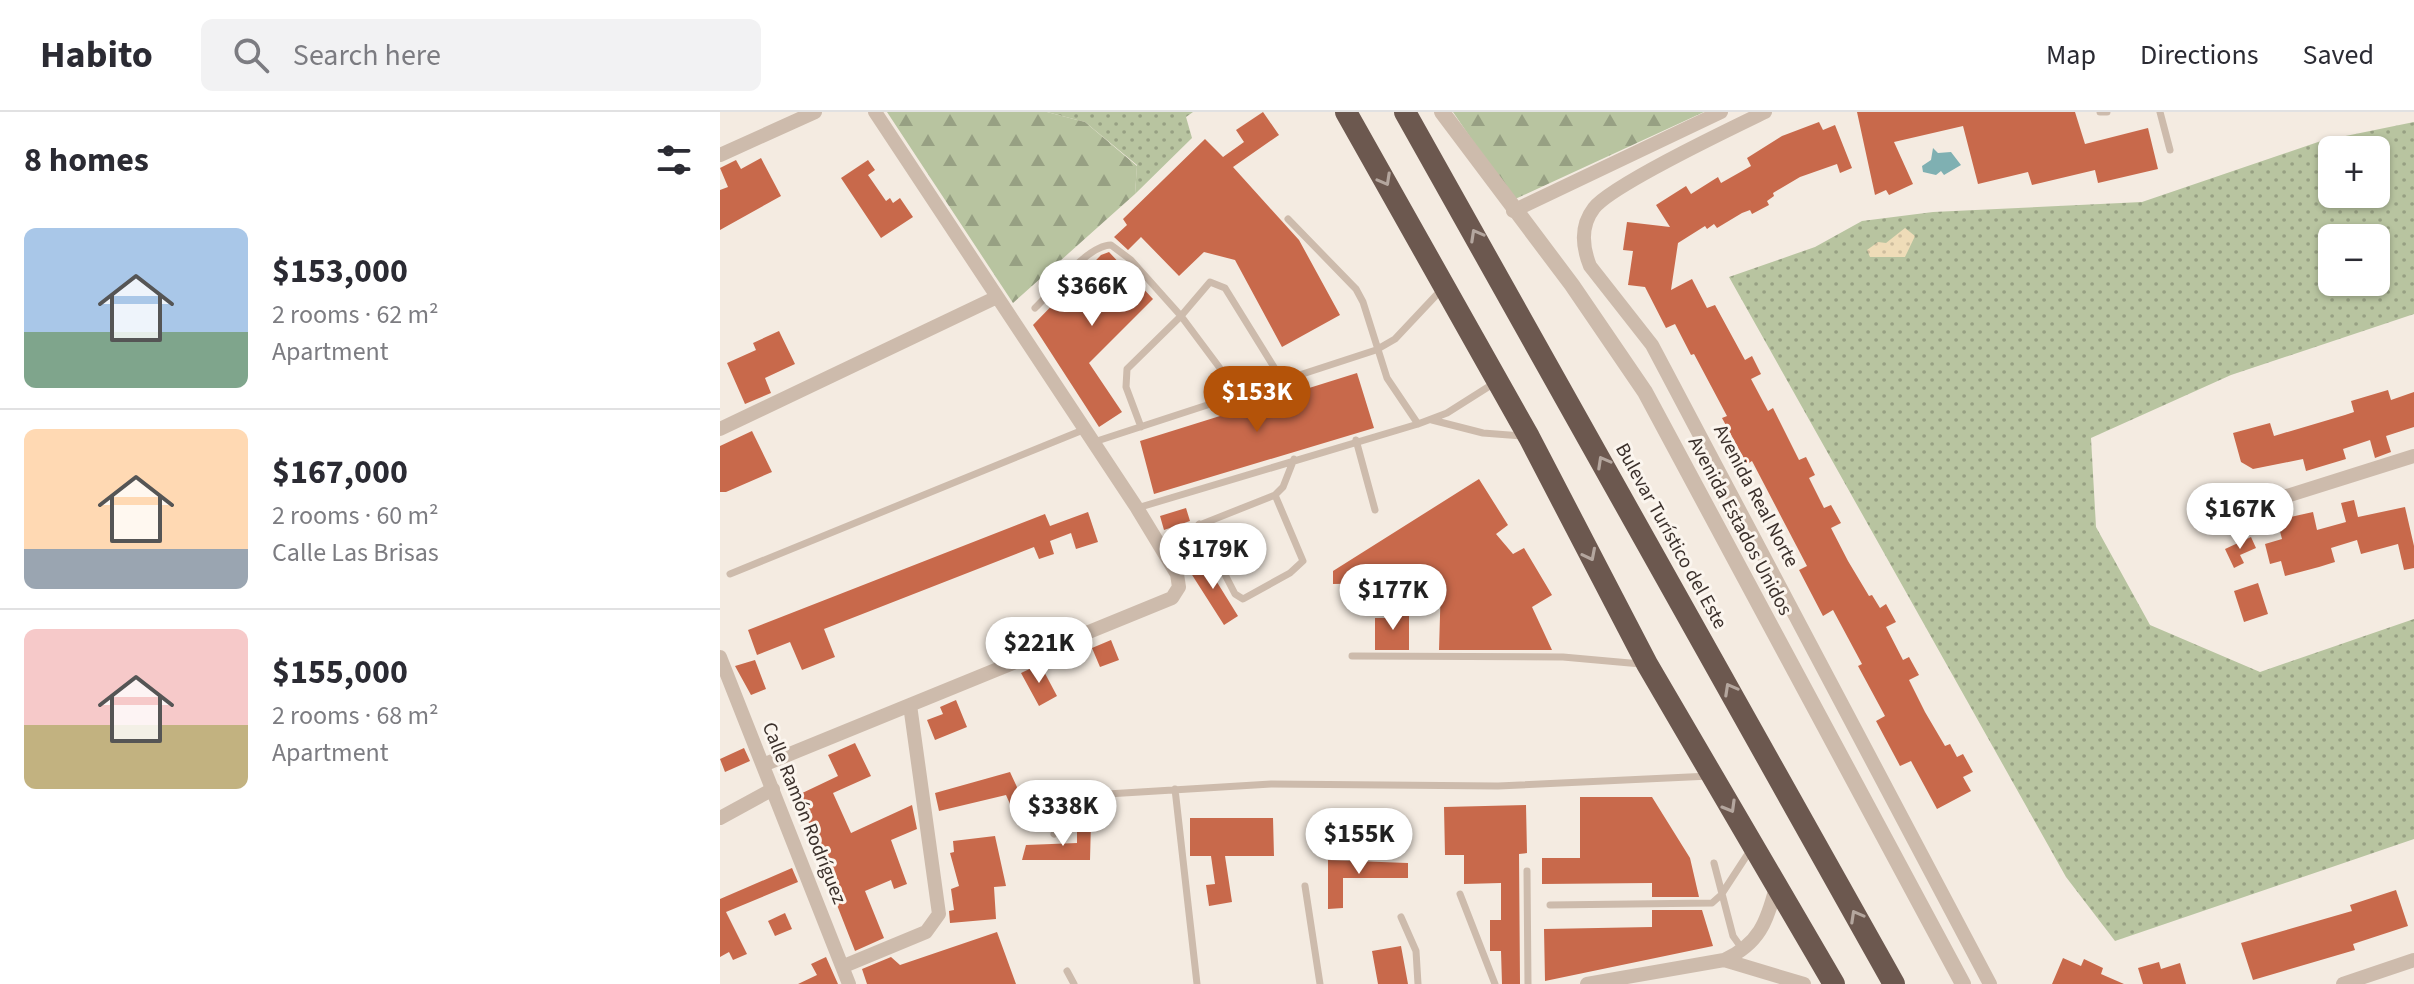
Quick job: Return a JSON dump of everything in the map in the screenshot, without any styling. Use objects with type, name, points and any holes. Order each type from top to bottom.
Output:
[{"type":"highway","points":[[1346,112],[1529,437],[1647,664],[1834,984]]},
{"type":"highway","name":"Bulevar Turístico del Este","points":[[1405,112],[1894,984]]},
{"type":"street","points":[[720,155],[815,112]]},
{"type":"street","points":[[763,765],[1172,598],[1179,587],[1177,574],[1137,508],[995,298],[875,112]]},
{"type":"street","name":"Avenida Estados Unidos","points":[[1442,112],[1513,211],[1572,285],[1645,392],[1963,984]]},
{"type":"street","points":[[1513,211],[1721,112]]},
{"type":"street","name":"Avenida Real Norte","points":[[1765,112],[1606,196],[1586,221],[1584,252],[1590,266],[1652,345],[1990,984]]},
{"type":"street","points":[[720,429],[995,298]]},
{"type":"street","points":[[2239,511],[2414,456]]},
{"type":"street","name":"Calle Ramón Rodríguez","points":[[721,661],[849,984]]},
{"type":"street","points":[[844,966],[926,932],[939,914],[910,705]]},
{"type":"street","points":[[720,818],[773,789]]},
{"type":"street","points":[[1587,984],[1660,978],[1724,960],[1744,951],[1759,936],[1776,887]]},
{"type":"street","points":[[1724,960],[1804,984]]},
{"type":"street","points":[[2343,984],[2414,960]]},
{"type":"lane","points":[[2100,112],[2107,112]]},
{"type":"lane","points":[[2160,112],[2170,150]]},
{"type":"lane","points":[[1288,219],[1344,273],[1356,289],[1387,378],[1418,424]]},
{"type":"lane","points":[[1035,308],[1086,256],[1097,248],[1111,245],[1131,260],[1181,316],[1240,395]]},
{"type":"lane","points":[[1141,427],[1126,387],[1127,369],[1134,358],[1181,316],[1206,284],[1220,284],[1282,380]]},
{"type":"lane","points":[[1092,443],[1376,350],[1395,339],[1444,287]]},
{"type":"lane","points":[[1137,508],[1356,440],[1418,424],[1498,381]]},
{"type":"lane","points":[[1430,419],[1483,433],[1529,437]]},
{"type":"lane","points":[[730,574],[1083,430]]},
{"type":"lane","points":[[1356,440],[1375,510]]},
{"type":"lane","points":[[1187,530],[1275,495],[1283,487],[1294,459]]},
{"type":"lane","points":[[1199,524],[1235,594],[1243,599],[1290,573],[1303,561],[1275,495]]},
{"type":"lane","points":[[1352,656],[1563,657],[1647,664]]},
{"type":"lane","points":[[1054,834],[1079,802],[1091,795],[1271,784],[1498,786],[1712,776]]},
{"type":"lane","points":[[1175,789],[1197,984]]},
{"type":"lane","points":[[1550,905],[1712,903],[1721,895],[1753,847]]},
{"type":"lane","points":[[1714,863],[1733,936],[1744,951]]},
{"type":"lane","points":[[1527,871],[1528,984]]},
{"type":"lane","points":[[1305,886],[1320,984]]},
{"type":"lane","points":[[1460,894],[1495,984]]},
{"type":"lane","points":[[1401,917],[1416,951],[1418,984]]},
{"type":"lane","points":[[1067,971],[1074,984]]},
{"type":"green space","points":[[887,112],[1047,112],[1085,122],[1137,166],[1135,194],[1013,303]]},
{"type":"green space","points":[[1047,112],[1193,112],[1186,117],[1192,138],[1135,194],[1137,165],[1085,122]]},
{"type":"green space","points":[[1453,112],[1704,112],[1513,200]]},
{"type":"green space","points":[[2414,122],[2414,314],[2231,375],[2091,438],[2096,527],[2150,625],[2260,672],[2414,619],[2414,839],[2115,941],[2066,877],[1729,277],[1815,247],[1862,221],[1933,212],[2142,202],[2318,142],[2318,208],[2390,208],[2390,136],[2345,136]]},
{"type":"sand","points":[[1905,228],[1915,236],[1905,257],[1870,257],[1867,250],[1878,242],[1886,243]]},
{"type":"water","points":[[1933,148],[1938,153],[1951,152],[1961,165],[1944,175],[1941,171],[1936,175],[1923,172],[1922,166],[1931,160]]},
{"type":"building","points":[[1263,112],[1279,135],[1233,167],[1299,240],[1340,315],[1282,347],[1235,260],[1204,252],[1179,276],[1141,237],[1128,250],[1114,237],[1127,225],[1123,219],[1205,139],[1223,157],[1244,142],[1236,130]]},
{"type":"building","points":[[1857,112],[2075,112],[2085,144],[2148,128],[2158,169],[2098,183],[2095,170],[2032,185],[2028,172],[1978,184],[1963,126],[1894,142],[1913,184],[1889,195],[1886,190],[1875,195]]},
{"type":"building","points":[[1819,122],[1823,130],[1835,125],[1852,168],[1840,173],[1837,164],[1800,177],[1773,193],[1774,196],[1767,201],[1769,205],[1752,214],[1750,210],[1742,213],[1717,228],[1714,224],[1707,229],[1705,226],[1678,243],[1671,290],[1692,279],[1707,308],[1715,305],[1745,360],[1752,356],[1761,374],[1751,379],[1768,411],[1773,408],[1799,460],[1806,457],[1815,475],[1809,478],[1824,508],[1831,505],[1841,523],[1831,528],[1848,561],[1869,596],[1872,595],[1880,608],[1886,604],[1896,622],[1886,627],[1903,660],[1909,657],[1919,675],[1909,680],[1925,712],[1945,746],[1950,744],[1957,757],[1963,754],[1973,772],[1963,777],[1971,791],[1937,809],[1911,761],[1900,766],[1876,721],[1885,716],[1858,666],[1862,664],[1833,610],[1823,616],[1799,570],[1807,566],[1752,461],[1747,464],[1722,418],[1727,416],[1694,354],[1691,355],[1675,324],[1666,328],[1645,287],[1628,285],[1633,251],[1623,250],[1627,222],[1670,227],[1656,205],[1686,186],[1691,194],[1718,177],[1721,183],[1751,166],[1747,158],[1782,136]]},
{"type":"building","points":[[761,158],[781,196],[720,230],[720,190],[728,187],[720,168],[736,160],[741,169]]},
{"type":"building","points":[[868,160],[875,170],[868,175],[886,201],[890,198],[893,203],[900,198],[913,217],[881,238],[841,178]]},
{"type":"building","points":[[1109,252],[1153,299],[1089,363],[1122,412],[1099,427],[1033,325],[1101,255]]},
{"type":"building","points":[[779,331],[795,364],[765,378],[771,393],[745,404],[727,363],[756,350],[753,343]]},
{"type":"building","points":[[1357,373],[1374,428],[1154,494],[1140,441]]},
{"type":"building","points":[[2388,390],[2391,400],[2414,392],[2414,427],[2386,436],[2391,452],[2375,458],[2370,440],[2343,449],[2346,459],[2306,471],[2303,459],[2253,469],[2241,462],[2233,433],[2270,423],[2274,436],[2354,412],[2351,401]]},
{"type":"building","points":[[752,431],[772,472],[720,492],[720,446]]},
{"type":"building","points":[[1479,479],[1508,525],[1496,534],[1513,554],[1524,548],[1552,595],[1532,607],[1552,650],[1439,650],[1441,582],[1333,584],[1333,571]]},
{"type":"building","points":[[2354,500],[2358,517],[2405,507],[2414,546],[2414,568],[2404,570],[2398,544],[2361,554],[2357,540],[2331,548],[2335,562],[2319,567],[2285,576],[2281,561],[2270,564],[2265,544],[2282,539],[2277,520],[2313,512],[2317,530],[2346,522],[2341,503]]},
{"type":"building","points":[[1186,508],[1190,521],[1164,530],[1160,516]]},
{"type":"building","points":[[1088,512],[1098,542],[1076,549],[1071,533],[1050,541],[1054,554],[1039,559],[1034,547],[824,629],[835,657],[802,670],[790,642],[757,655],[748,630],[1045,514],[1050,526]]},
{"type":"building","points":[[2251,537],[2256,548],[2240,555],[2244,563],[2234,568],[2225,549]]},
{"type":"building","points":[[1202,558],[1238,616],[1224,625],[1187,567]]},
{"type":"building","points":[[2258,583],[2268,614],[2244,622],[2234,591]]},
{"type":"building","points":[[1394,611],[1409,611],[1409,650],[1375,650],[1375,618],[1394,618]]},
{"type":"building","points":[[1111,640],[1119,660],[1100,667],[1092,648]]},
{"type":"building","points":[[755,660],[766,689],[751,695],[735,666]]},
{"type":"building","points":[[1040,664],[1057,696],[1039,706],[1021,673]]},
{"type":"building","points":[[956,700],[967,727],[935,740],[927,720],[943,714],[940,707]]},
{"type":"building","points":[[855,743],[871,776],[833,793],[851,833],[912,805],[917,829],[891,840],[907,884],[894,889],[891,880],[865,891],[884,938],[855,951],[835,900],[844,897],[828,859],[824,861],[814,845],[806,827],[810,825],[796,796],[838,776],[828,755]]},
{"type":"building","points":[[744,748],[750,761],[725,772],[720,759]]},
{"type":"building","points":[[1010,772],[1022,798],[1010,804],[1006,795],[939,811],[935,793]]},
{"type":"building","points":[[1580,797],[1652,797],[1690,858],[1699,897],[1652,897],[1652,883],[1542,884],[1542,858],[1580,858]]},
{"type":"building","points":[[1526,805],[1527,853],[1519,854],[1520,984],[1502,984],[1501,951],[1490,951],[1490,920],[1501,920],[1501,883],[1464,884],[1464,855],[1445,855],[1444,807]]},
{"type":"building","points":[[1190,818],[1273,818],[1274,856],[1225,856],[1232,902],[1209,906],[1206,885],[1215,884],[1211,856],[1190,856]]},
{"type":"building","points":[[1091,822],[1090,860],[1022,860],[1026,845],[1077,843],[1077,823]]},
{"type":"building","points":[[995,836],[1006,886],[994,887],[996,919],[950,923],[949,911],[954,910],[951,889],[959,886],[950,853],[954,852],[953,841]]},
{"type":"building","points":[[1328,860],[1408,863],[1408,878],[1343,878],[1343,908],[1328,909]]},
{"type":"building","points":[[792,868],[798,882],[726,912],[747,954],[733,960],[729,952],[720,957],[720,899]]},
{"type":"building","points":[[2396,890],[2408,926],[2353,944],[2355,950],[2253,980],[2241,943],[2352,911],[2350,905]]},
{"type":"building","points":[[1652,910],[1702,910],[1713,946],[1545,981],[1544,929],[1652,927]]},
{"type":"building","points":[[785,913],[792,929],[775,936],[768,921]]},
{"type":"building","points":[[997,932],[1016,984],[867,984],[862,969],[891,957],[900,965]]},
{"type":"building","points":[[1401,946],[1408,984],[1378,984],[1372,951]]},
{"type":"building","points":[[826,957],[838,984],[798,984],[817,975],[811,964]]},
{"type":"building","points":[[2063,958],[2081,966],[2084,959],[2103,968],[2101,974],[2124,984],[2052,984]]},
{"type":"building","points":[[2159,962],[2161,969],[2180,963],[2186,984],[2143,984],[2138,968]]}]
